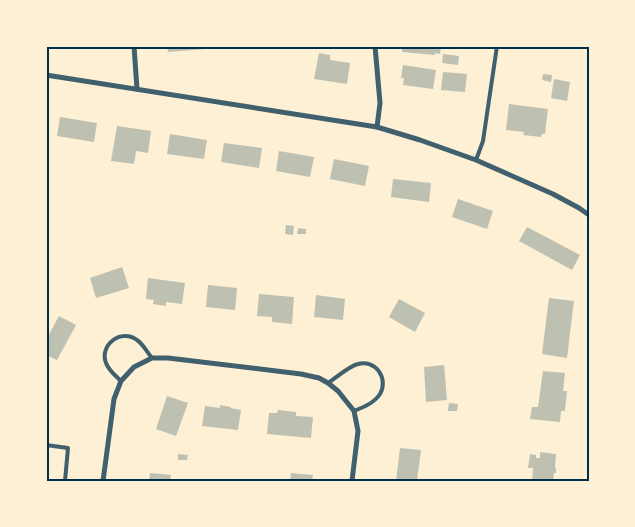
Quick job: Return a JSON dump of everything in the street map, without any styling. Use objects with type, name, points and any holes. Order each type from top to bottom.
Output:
[{"type":"street","points":[[134,46],[137,89]]},
{"type":"street","points":[[375,46],[380,103],[377,127]]},
{"type":"street","points":[[46,75],[377,127],[476,160],[553,194],[589,215]]},
{"type":"street","points":[[103,481],[114,399],[121,382],[134,367],[152,358],[168,358],[301,374],[319,378],[338,391],[354,411],[358,431],[352,481]]},
{"type":"lane","points":[[476,160],[483,141],[497,46]]},
{"type":"lane","points":[[121,382],[106,365],[104,358],[105,351],[112,340],[118,337],[132,337],[142,344],[152,358]]},
{"type":"lane","points":[[328,384],[353,365],[359,363],[366,363],[378,369],[383,381],[380,394],[368,406],[354,411]]},
{"type":"lane","points":[[46,445],[68,448],[65,481]]},
{"type":"building","points":[[167,46],[204,46],[205,49],[168,52]]},
{"type":"building","points":[[402,46],[441,46],[440,54],[435,53],[435,55],[402,52]]},
{"type":"building","points":[[319,53],[330,55],[330,60],[350,63],[347,84],[314,79]]},
{"type":"building","points":[[443,54],[459,56],[458,65],[442,63]]},
{"type":"building","points":[[403,65],[436,70],[433,89],[403,85],[404,78],[401,78]]},
{"type":"building","points":[[443,72],[467,74],[465,92],[441,90]]},
{"type":"building","points":[[543,74],[552,75],[551,82],[542,80]]},
{"type":"building","points":[[554,79],[570,82],[567,101],[551,98]]},
{"type":"building","points":[[509,104],[548,109],[545,134],[542,134],[541,137],[523,135],[524,132],[506,130]]},
{"type":"building","points":[[60,117],[97,123],[94,142],[57,136]]},
{"type":"building","points":[[117,126],[151,131],[148,153],[136,151],[134,164],[111,161]]},
{"type":"building","points":[[170,134],[207,140],[204,159],[167,154]]},
{"type":"building","points":[[224,143],[262,148],[259,168],[221,162]]},
{"type":"building","points":[[279,151],[314,157],[310,177],[276,171]]},
{"type":"building","points":[[334,159],[369,166],[365,186],[330,179]]},
{"type":"building","points":[[393,179],[431,183],[429,202],[391,197]]},
{"type":"building","points":[[458,199],[493,211],[487,229],[452,217]]},
{"type":"building","points":[[286,225],[294,226],[293,235],[285,234]]},
{"type":"building","points":[[527,227],[580,255],[572,270],[519,241]]},
{"type":"building","points":[[298,228],[306,229],[306,234],[297,234]]},
{"type":"building","points":[[122,267],[129,288],[96,298],[90,278]]},
{"type":"building","points":[[148,278],[185,283],[182,304],[166,302],[166,306],[153,304],[154,300],[146,299]]},
{"type":"building","points":[[208,285],[237,288],[235,310],[206,307]]},
{"type":"building","points":[[259,294],[294,297],[292,324],[272,322],[272,317],[257,316]]},
{"type":"building","points":[[316,295],[345,299],[343,320],[314,317]]},
{"type":"building","points":[[549,298],[574,301],[567,358],[542,354]]},
{"type":"building","points":[[399,299],[425,313],[415,332],[389,317]]},
{"type":"building","points":[[59,316],[76,325],[57,360],[46,355],[46,340]]},
{"type":"building","points":[[444,365],[447,400],[426,402],[424,367]]},
{"type":"building","points":[[543,371],[565,373],[563,391],[567,391],[565,411],[561,411],[560,422],[530,419],[532,407],[538,407]]},
{"type":"building","points":[[167,396],[188,403],[176,436],[156,429]]},
{"type":"building","points":[[449,403],[458,404],[457,411],[448,411]]},
{"type":"building","points":[[220,405],[241,410],[238,430],[202,426],[205,406],[220,408]]},
{"type":"building","points":[[278,410],[296,412],[296,416],[313,417],[311,438],[267,434],[269,413],[277,413]]},
{"type":"building","points":[[400,448],[421,450],[417,481],[396,481]]},
{"type":"building","points":[[540,452],[556,454],[556,473],[554,473],[553,481],[532,481],[533,468],[528,468],[530,454],[540,458]]},
{"type":"building","points":[[178,454],[188,455],[187,460],[178,460]]},
{"type":"building","points":[[150,473],[171,475],[170,481],[149,481]]},
{"type":"building","points":[[291,473],[313,475],[312,481],[290,481]]}]
